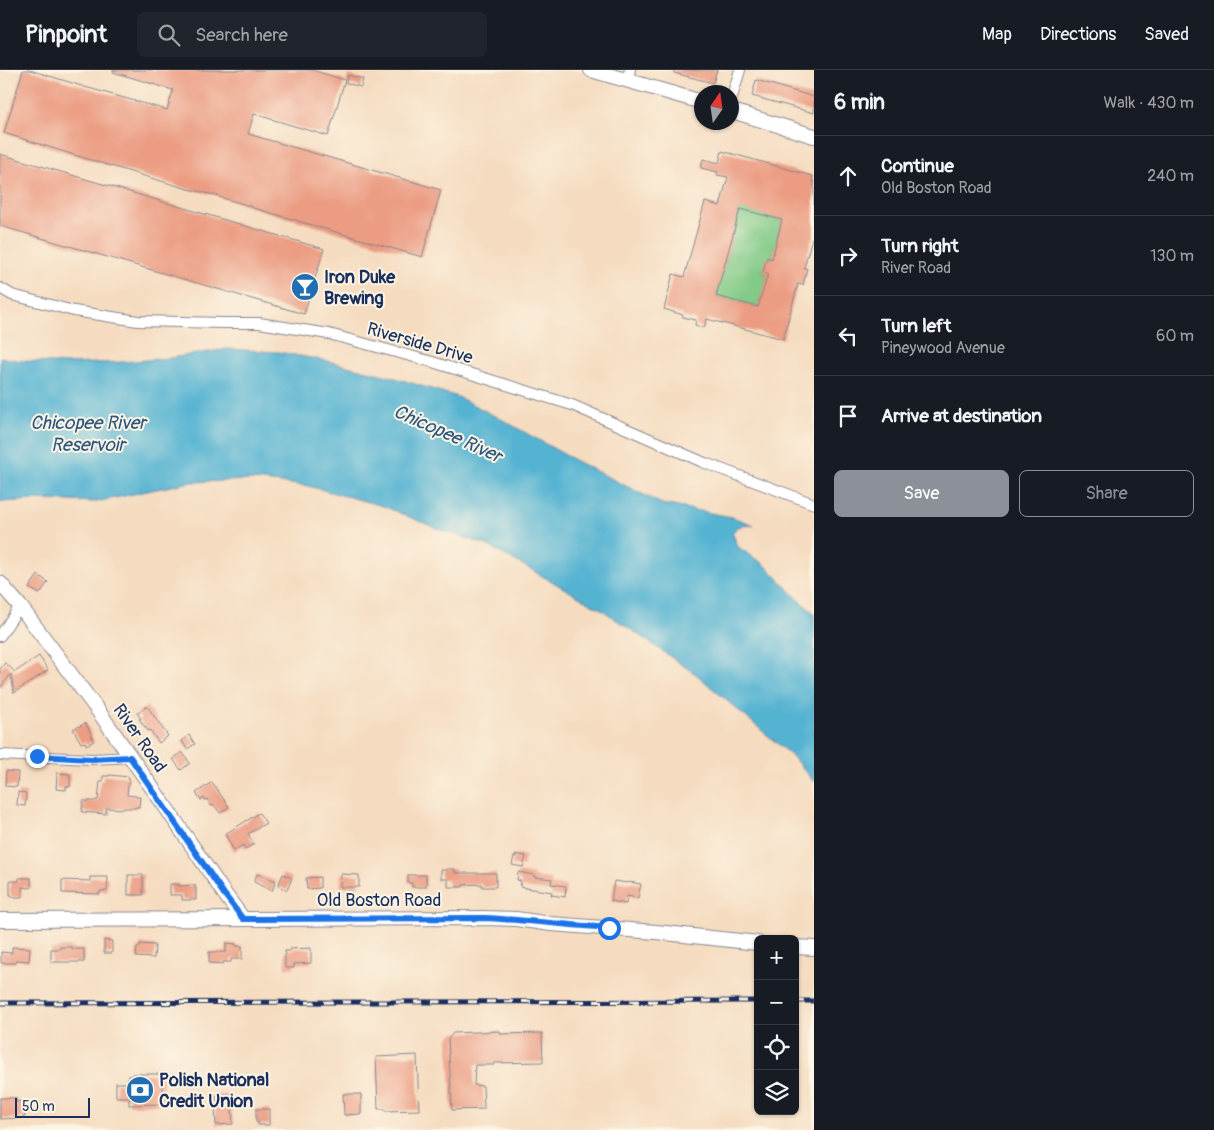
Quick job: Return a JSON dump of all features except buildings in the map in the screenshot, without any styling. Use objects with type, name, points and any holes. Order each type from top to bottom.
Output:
[{"type":"street","points":[[591,70],[628,75],[694,99]]},
{"type":"street","points":[[736,85],[740,70]]},
{"type":"street","points":[[739,113],[814,136]]},
{"type":"street","name":"Riverside Drive","points":[[0,288],[12,295],[74,311],[138,321],[259,323],[328,334],[572,405],[705,463],[814,504]]},
{"type":"street","name":"River Road","points":[[0,583],[20,606],[99,712],[243,919]]},
{"type":"street","points":[[0,636],[20,606]]},
{"type":"street","points":[[0,755],[92,759],[130,757]]},
{"type":"street","name":"Old Boston Road","points":[[0,920],[484,918],[656,932],[754,943]]},
{"type":"street","points":[[799,947],[814,948]]},
{"type":"green space","points":[[740,208],[782,220],[772,259],[767,258],[763,273],[768,274],[758,307],[716,296]]},
{"type":"water","name":"Chicopee River Reservoir","points":[[228,349],[278,352],[327,361],[392,377],[458,397],[576,461],[662,504],[732,517],[754,525],[740,526],[732,532],[738,547],[765,565],[814,613],[814,782],[793,757],[697,675],[601,609],[487,545],[436,528],[383,506],[308,486],[253,480],[191,482],[96,502],[37,500],[0,502],[0,357],[65,364],[124,362],[170,358]]},
{"type":"railway","points":[[0,1003],[754,1001]]},
{"type":"railway","points":[[799,1001],[814,1001]]},
{"type":"place","name":"Iron Duke Brewing","points":[[305,287]]},
{"type":"place","name":"Polish National Credit Union","points":[[140,1090]]},
{"type":"route","points":[[37,756],[92,759],[130,757],[243,919],[484,918],[516,919],[551,924],[609,928]]},
{"type":"water label","name":"Chicopee River","points":[[448,433]]}]
